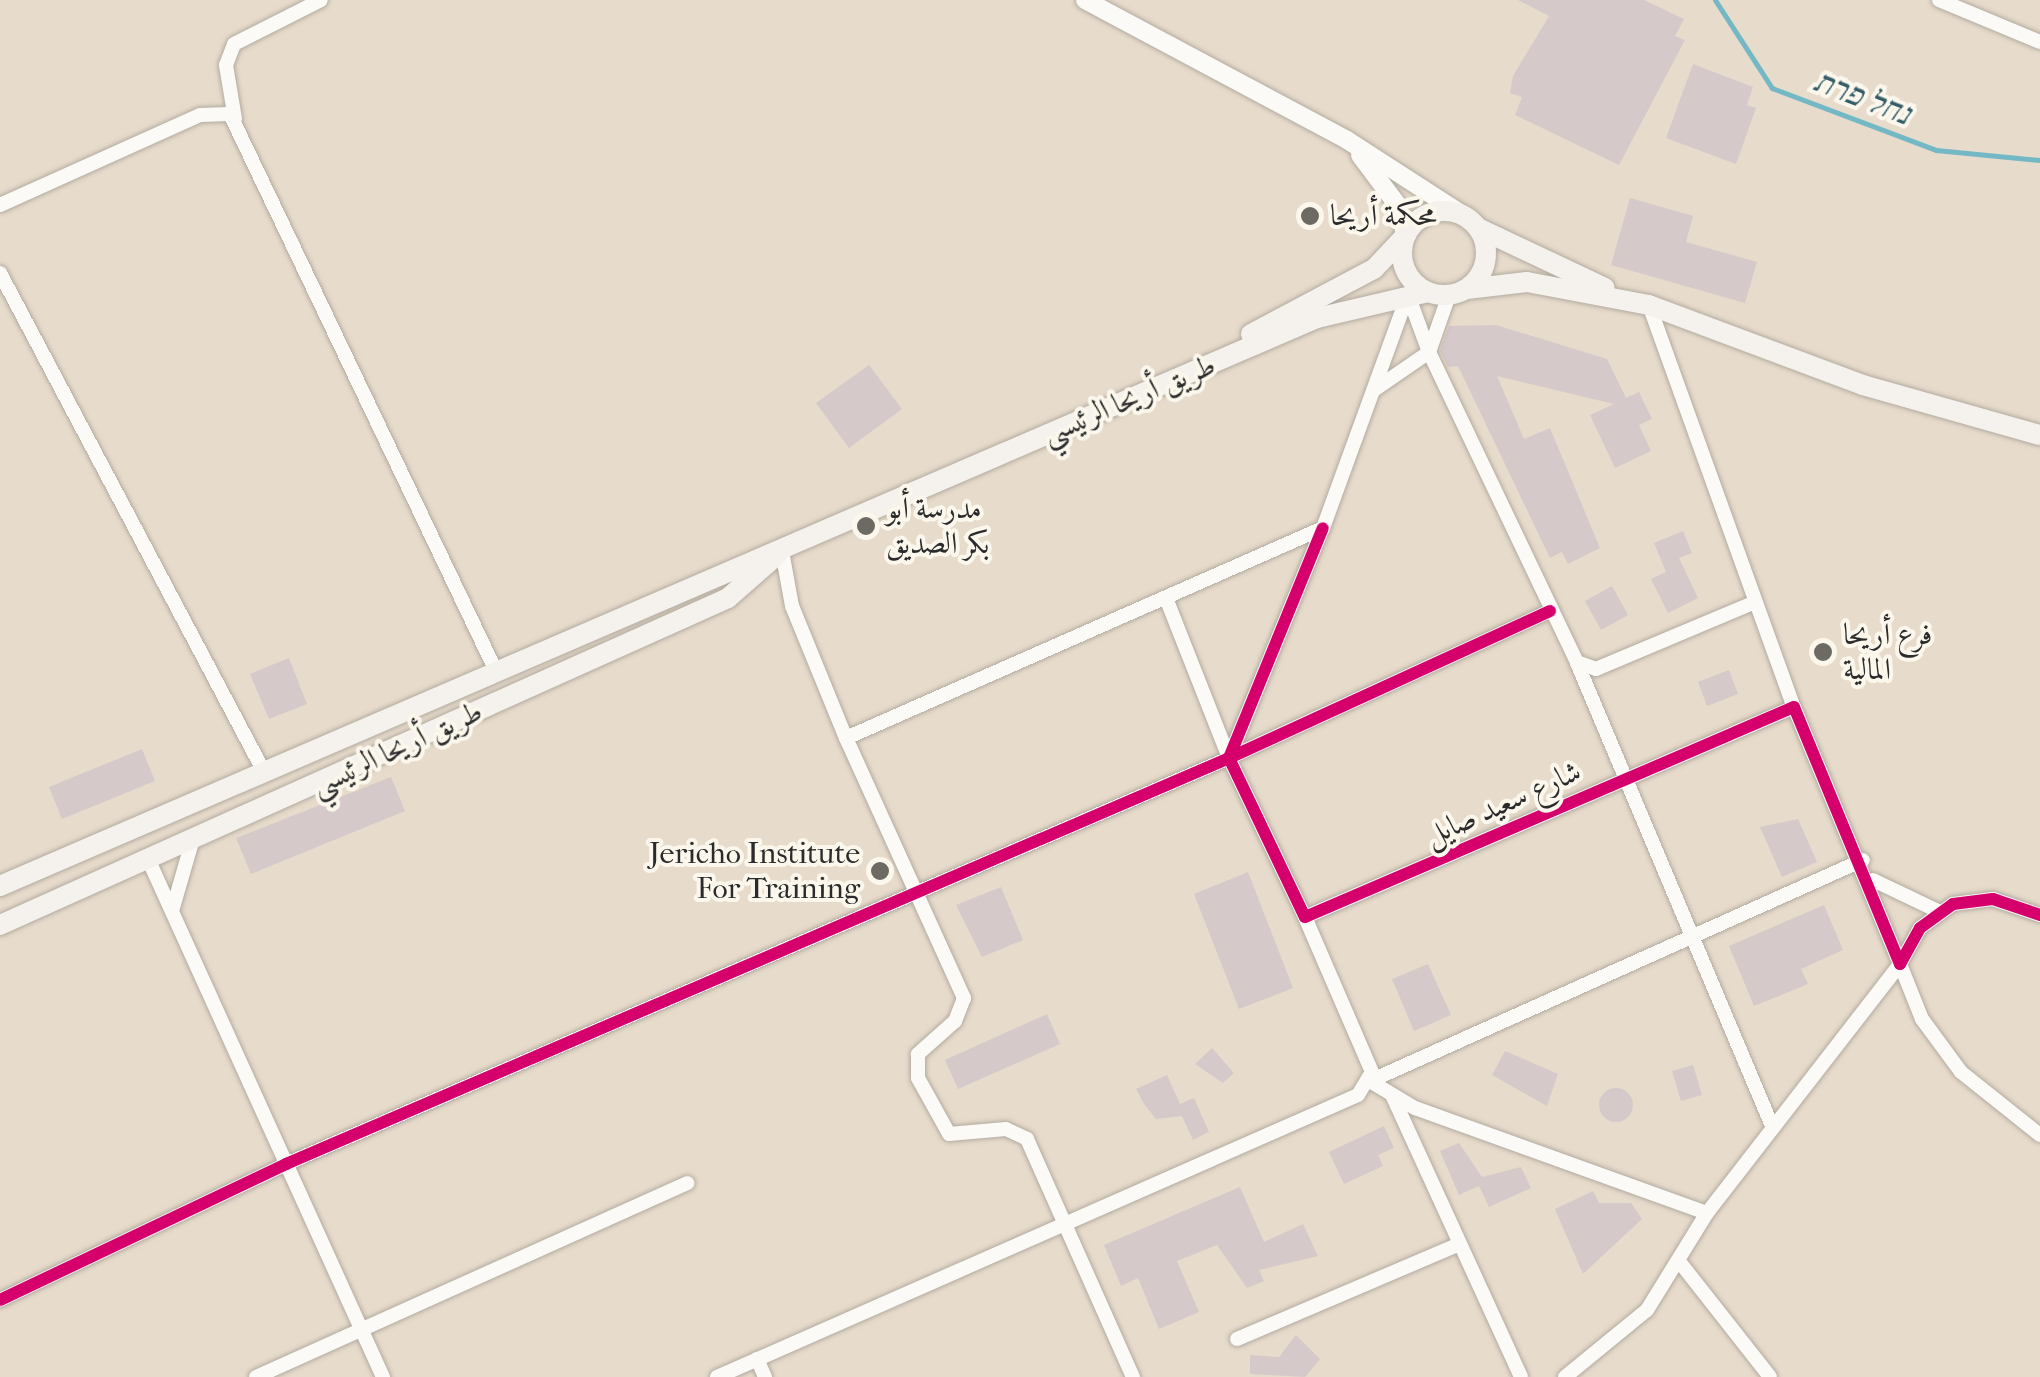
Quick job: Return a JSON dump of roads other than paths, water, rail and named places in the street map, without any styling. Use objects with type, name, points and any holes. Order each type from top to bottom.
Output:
[{"type":"main road","points":[[1154,389],[1363,276],[1424,216],[1471,222],[1505,247],[1649,305]]},
{"type":"main road","points":[[1406,236],[1403,262],[1438,293],[1487,253],[1471,222]]},
{"type":"main road","name":"طريق أريحا الرئيسي","points":[[0,886],[494,667],[782,551],[1334,312],[1527,282],[1649,305],[1863,385],[2040,435]]},
{"type":"main road","name":"طريق أريحا الرئيسي","points":[[0,925],[728,598],[782,551]]},
{"type":"street","points":[[320,0],[234,44],[226,64],[235,119],[494,667]]},
{"type":"street","points":[[1085,0],[1347,140],[1471,222]]},
{"type":"street","points":[[1939,0],[2040,42]]},
{"type":"street","points":[[0,205],[200,115],[235,119]]},
{"type":"street","points":[[1347,140],[1396,203],[1406,236]]},
{"type":"street","points":[[0,274],[262,768]]},
{"type":"street","points":[[1438,293],[1430,352],[1577,662],[1626,774],[1688,940],[1772,1126]]},
{"type":"street","points":[[1372,393],[1430,352],[1438,293]]},
{"type":"street","points":[[1229,758],[1323,528],[1372,393],[1438,293]]},
{"type":"street","points":[[1649,305],[1751,604],[1870,878],[1922,1018],[1960,1072],[2040,1136]]},
{"type":"street","points":[[846,738],[1323,528]]},
{"type":"street","points":[[782,551],[792,606],[846,738],[964,998],[954,1021],[918,1054],[936,1120],[960,1137],[1021,1133],[1066,1223],[1132,1377]]},
{"type":"street","points":[[1166,598],[1229,758],[1305,917],[1370,1081],[1392,1094],[1707,1213]]},
{"type":"street","points":[[1577,662],[1596,669],[1751,604]]},
{"type":"street","points":[[0,1300],[286,1164],[920,894],[1550,611]]},
{"type":"street","name":"شارع سعيد صايل","points":[[1305,917],[1626,774],[1794,707]]},
{"type":"street","points":[[172,911],[192,842]]},
{"type":"street","points":[[717,1377],[1358,1095],[1370,1081],[1862,860]]},
{"type":"street","points":[[149,861],[383,1377]]},
{"type":"street","points":[[1870,878],[1896,899],[1938,911],[1994,899],[2040,915]]},
{"type":"street","points":[[1564,1377],[1648,1310],[1682,1265],[1707,1213],[1938,911]]},
{"type":"street","points":[[1392,1094],[1520,1377]]},
{"type":"street","points":[[256,1377],[687,1183]]},
{"type":"street","points":[[1237,1339],[1460,1244]]},
{"type":"street","points":[[1682,1265],[1770,1377]]},
{"type":"street","points":[[757,1359],[765,1377]]},
{"type":"waterway","name":"נחל פרת","points":[[1715,0],[1772,88],[1936,150],[2040,160]]},
{"type":"place","name":"محكمة أريحا","points":[[1310,216]]},
{"type":"place","name":"مدرسة أبو بكر الصديق","points":[[866,526]]},
{"type":"place","name":"فرع أريحا المالية","points":[[1823,652]]},
{"type":"place","name":"Jericho Institute For Training","points":[[880,871]]}]
